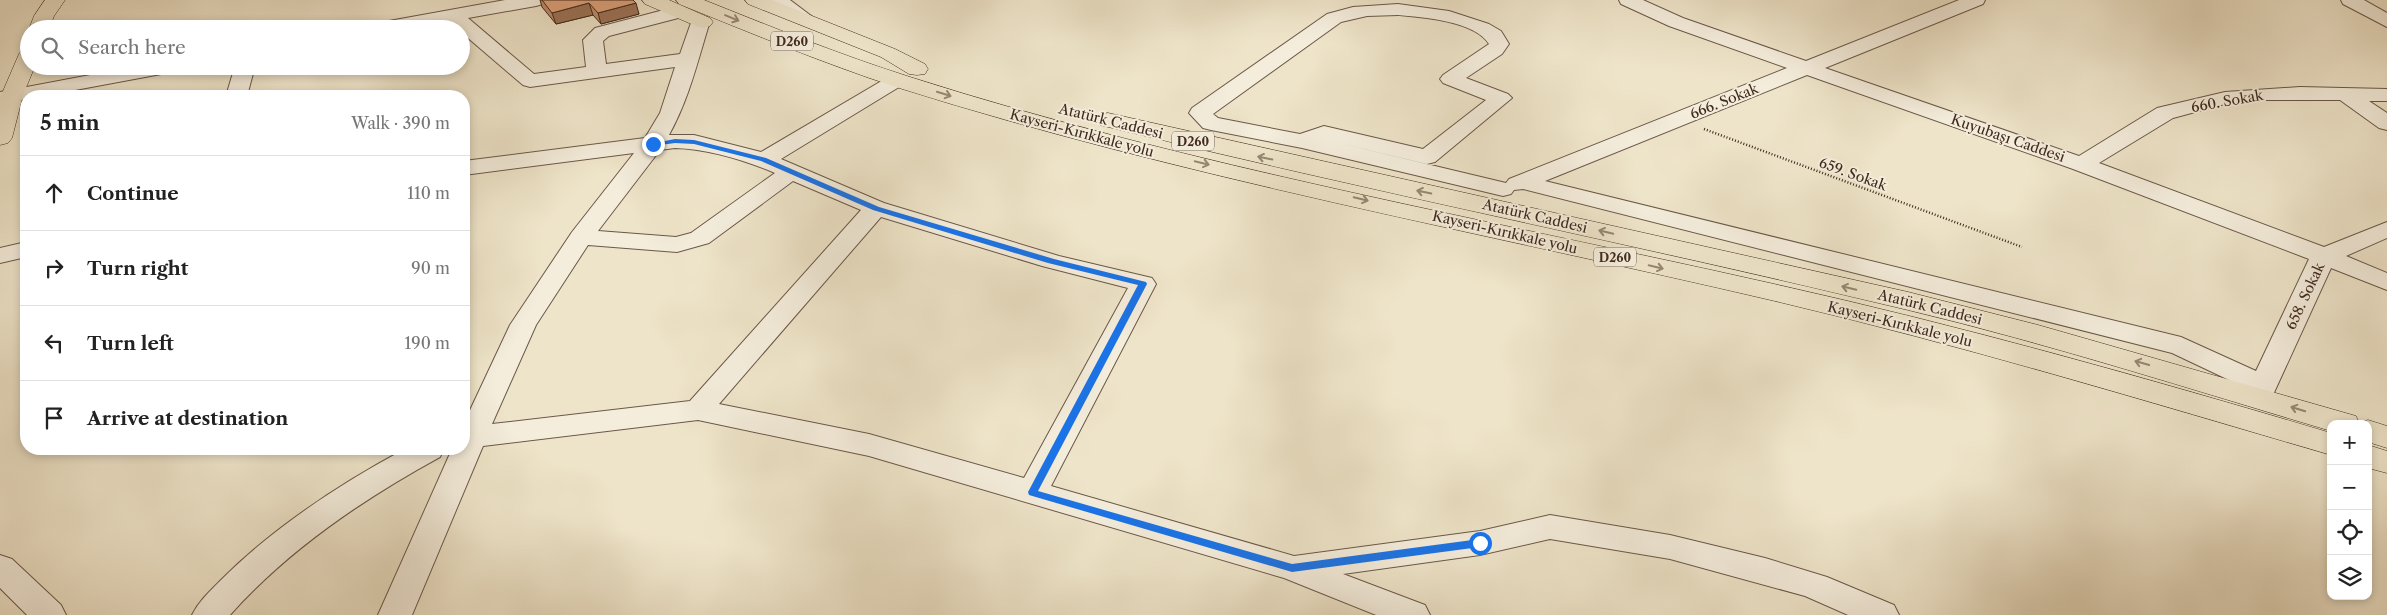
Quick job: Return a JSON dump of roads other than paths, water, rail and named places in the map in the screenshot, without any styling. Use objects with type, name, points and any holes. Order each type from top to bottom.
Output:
[{"type":"main road","points":[[42,20],[55,0]]},
{"type":"main road","points":[[652,0],[688,11],[750,41],[857,76],[907,74]]},
{"type":"main road","name":"Atatürk Caddesi","points":[[728,0],[809,31],[907,74],[1175,137],[1917,303],[2261,391],[2335,420]]},
{"type":"main road","points":[[755,0],[888,53],[907,74]]},
{"type":"main road","points":[[0,138],[6,97],[20,71]]},
{"type":"main road","name":"Kayseri-Kırıkkale yolu","points":[[907,74],[992,109],[1167,155],[1901,323],[2180,398],[2327,443]]},
{"type":"main road","points":[[2372,432],[2387,437]]},
{"type":"main road","points":[[2372,457],[2387,462]]},
{"type":"street","points":[[426,20],[536,0]]},
{"type":"street","points":[[778,0],[808,21]]},
{"type":"street","name":"Kuyubaşı Caddesi","points":[[1628,0],[1676,22],[2081,164],[2260,230],[2387,282]]},
{"type":"street","name":"666. Sokak","points":[[1472,202],[1976,0]]},
{"type":"street","points":[[2350,0],[2387,21]]},
{"type":"street","points":[[1302,140],[1324,133],[1428,157],[1501,98],[1450,79],[1495,50],[1499,44],[1498,38],[1486,29],[1451,17],[1414,10],[1387,8],[1334,18],[1200,113],[1211,123],[1302,140],[1512,186],[2181,346],[2261,391]]},
{"type":"street","points":[[470,434],[523,325],[581,237],[653,144],[671,113],[690,60],[688,11],[602,32],[596,36],[593,40],[597,72]]},
{"type":"street","points":[[453,15],[459,20]]},
{"type":"street","points":[[470,30],[530,81],[690,60]]},
{"type":"street","points":[[764,160],[907,74]]},
{"type":"street","points":[[43,90],[124,75]]},
{"type":"street","points":[[239,90],[243,75]]},
{"type":"street","points":[[6,97],[20,94]]},
{"type":"street","name":"660. Sokak","points":[[2081,164],[2165,113],[2225,98],[2260,94],[2387,95]]},
{"type":"street","points":[[2345,94],[2387,123]]},
{"type":"street","points":[[470,167],[675,141],[694,142],[764,160],[876,208],[1042,258],[1143,284],[1032,492]]},
{"type":"street","points":[[581,237],[677,245],[700,238],[792,171]]},
{"type":"street","points":[[698,410],[876,208]]},
{"type":"street","name":"658. Sokak","points":[[2261,391],[2323,257],[2387,230]]},
{"type":"street","points":[[0,256],[20,251]]},
{"type":"street","points":[[470,436],[698,410],[868,445],[1032,492],[1292,568],[1413,615]]},
{"type":"street","points":[[209,615],[251,572],[306,526],[350,494],[418,455]]},
{"type":"street","points":[[395,615],[461,455]]},
{"type":"street","points":[[1292,568],[1480,543],[1550,527],[1670,547],[1765,571],[1815,586],[1882,615]]},
{"type":"street","points":[[0,568],[49,615]]}]
